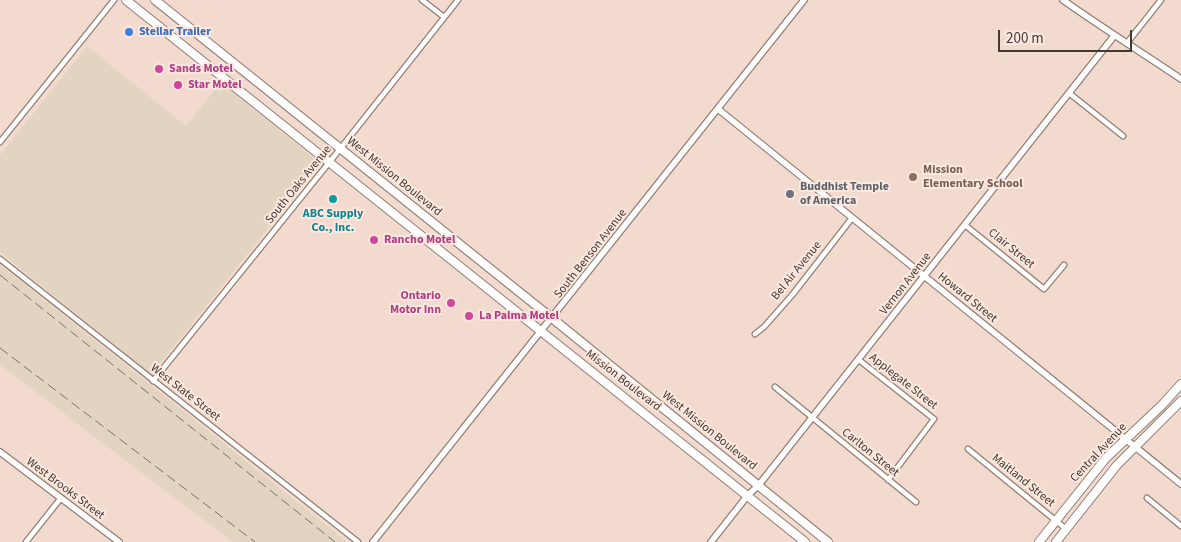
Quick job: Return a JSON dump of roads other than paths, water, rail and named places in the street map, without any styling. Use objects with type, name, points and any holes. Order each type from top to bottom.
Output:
[{"type":"main road","points":[[126,0],[543,332]]},
{"type":"main road","name":"West Mission Boulevard","points":[[155,0],[828,542]]},
{"type":"main road","name":"Mission Boulevard","points":[[543,332],[805,542]]},
{"type":"main road","name":"Central Avenue","points":[[1039,542],[1106,458],[1181,384]]},
{"type":"main road","name":"Central Avenue","points":[[1056,542],[1117,465],[1181,401]]},
{"type":"street","points":[[0,142],[114,0]]},
{"type":"street","points":[[422,0],[444,17]]},
{"type":"street","name":"South Oaks Avenue","points":[[153,381],[458,0]]},
{"type":"street","name":"South Benson Avenue","points":[[373,542],[543,332],[804,0]]},
{"type":"street","points":[[1063,0],[1114,36],[1181,79]]},
{"type":"street","points":[[1127,43],[1161,0]]},
{"type":"street","name":"Vernon Avenue","points":[[712,542],[1114,36]]},
{"type":"street","points":[[1069,93],[1123,136]]},
{"type":"street","name":"Howard Street","points":[[718,110],[1181,484]]},
{"type":"street","name":"Bel Air Avenue","points":[[754,334],[764,327],[792,294],[852,218]]},
{"type":"street","name":"Clair Street","points":[[965,225],[1044,289],[1064,265]]},
{"type":"street","name":"West State Street","points":[[0,260],[358,542]]},
{"type":"street","name":"Applegate Street","points":[[858,360],[934,419],[888,480]]},
{"type":"street","name":"Carlton Street","points":[[775,387],[916,502]]},
{"type":"street","name":"Maitland Street","points":[[968,449],[1066,529]]},
{"type":"street","name":"West Brooks Street","points":[[0,452],[119,542]]},
{"type":"street","points":[[26,542],[60,498]]},
{"type":"street","points":[[1146,498],[1181,526]]},
{"type":"railway","points":[[0,275],[335,542]]},
{"type":"railway","points":[[0,348],[255,542]]},
{"type":"place","name":"Stellar Trailer","points":[[129,32]]},
{"type":"place","name":"Sands Motel","points":[[159,69]]},
{"type":"place","name":"Star Motel","points":[[178,85]]},
{"type":"place","name":"Mission Elementary School","points":[[913,177]]},
{"type":"place","name":"Buddhist Temple of America","points":[[790,194]]},
{"type":"place","name":"ABC Supply Co., Inc.","points":[[333,199]]},
{"type":"place","name":"Rancho Motel","points":[[374,240]]},
{"type":"place","name":"Ontario Motor Inn","points":[[451,303]]},
{"type":"place","name":"La Palma Motel","points":[[469,316]]}]
